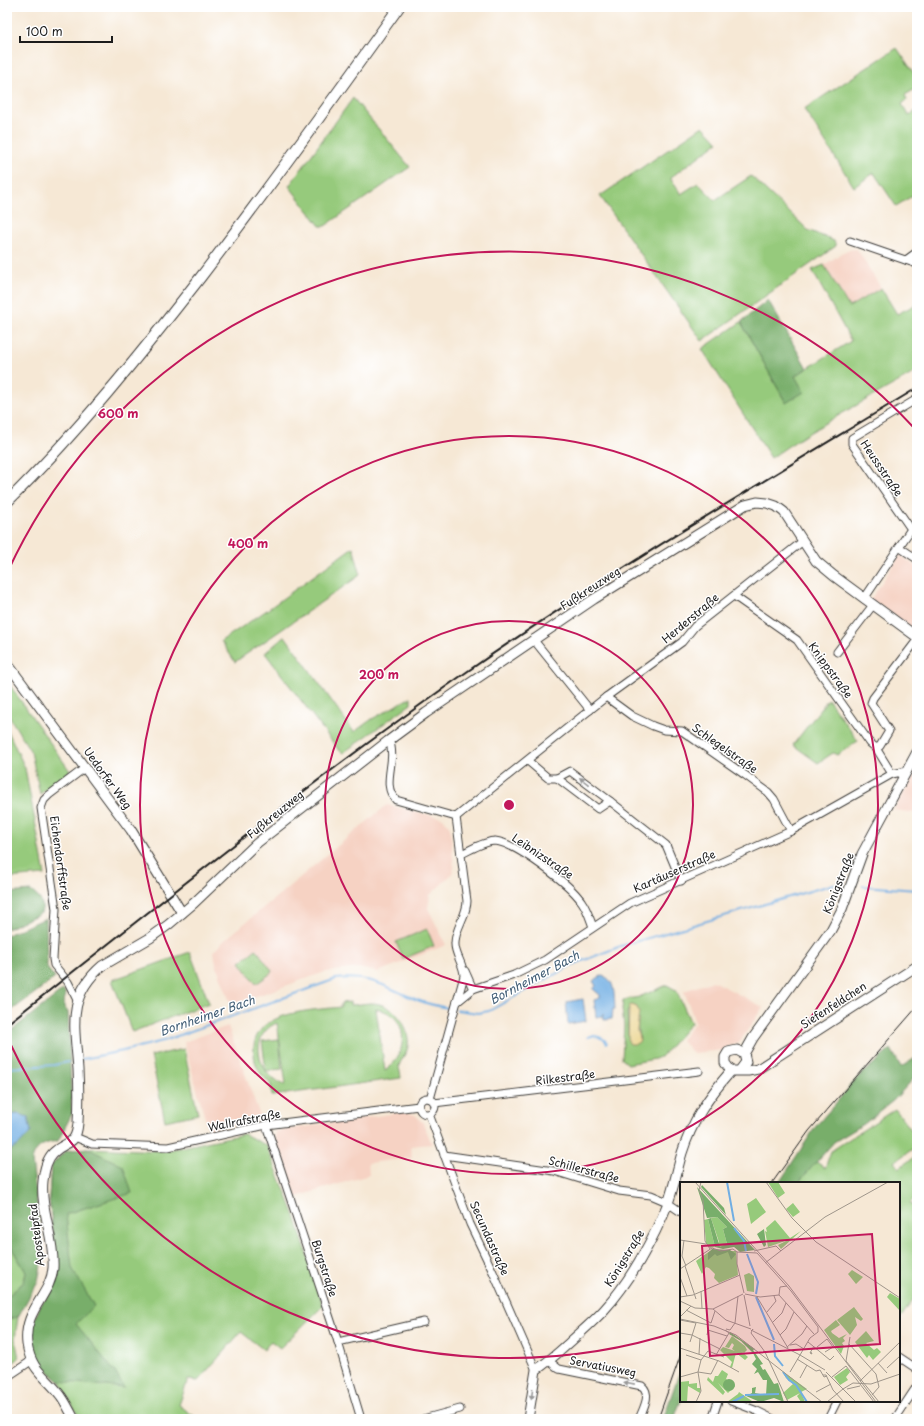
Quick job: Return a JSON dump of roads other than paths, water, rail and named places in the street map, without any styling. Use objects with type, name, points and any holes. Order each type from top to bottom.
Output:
[{"type":"main road","points":[[7,502],[60,449],[146,348],[256,204],[399,7]]},
{"type":"street","points":[[850,240],[917,264]]},
{"type":"street","points":[[906,260],[917,252]]},
{"type":"street","name":"Heussstraße","points":[[914,527],[852,444],[852,438],[917,399]]},
{"type":"street","name":"Fußkreuzweg","points":[[182,913],[257,844],[389,740],[533,639],[652,561],[745,505],[757,502],[776,506],[784,512],[816,560],[917,639]]},
{"type":"street","points":[[864,599],[914,527]]},
{"type":"street","name":"Herderstraße","points":[[456,817],[528,761],[606,697],[682,642],[695,626],[803,541]]},
{"type":"street","points":[[900,547],[917,559]]},
{"type":"street","name":"Knippstraße","points":[[734,596],[797,640],[870,743],[876,748],[892,774]]},
{"type":"street","points":[[837,652],[873,606]]},
{"type":"street","points":[[533,639],[590,710]]},
{"type":"street","points":[[876,748],[880,746],[889,731],[871,703],[873,698],[917,639]]},
{"type":"street","name":"Uedorfer Weg","points":[[7,663],[86,767],[131,830],[182,913]]},
{"type":"street","name":"Schlegelstraße","points":[[606,697],[632,716],[653,726],[664,730],[682,731],[745,775],[768,792],[774,799],[791,831]]},
{"type":"street","points":[[389,740],[393,755],[389,781],[390,790],[396,800],[456,817],[467,908],[454,943],[473,989]]},
{"type":"street","name":"Königstraße","points":[[536,1370],[549,1361],[588,1325],[615,1296],[646,1248],[668,1203],[682,1154],[692,1127],[716,1088],[721,1074],[733,1069],[753,1038],[831,930],[842,909],[862,854],[917,752]]},
{"type":"street","points":[[528,761],[548,778],[557,778],[570,770],[610,801],[666,845],[681,881]]},
{"type":"street","name":"Eichendorffstraße","points":[[77,1000],[68,982],[54,965],[53,959],[56,909],[41,808],[44,800],[49,795],[86,767]]},
{"type":"street","name":"Kartäuserstraße","points":[[456,1003],[473,989],[514,976],[545,960],[630,903],[791,831],[892,774],[907,771]]},
{"type":"street","points":[[557,778],[598,809],[610,801]]},
{"type":"street","name":"Leibnizstraße","points":[[461,854],[493,841],[506,843],[555,875],[575,892],[583,903],[594,927]]},
{"type":"street","points":[[75,1137],[79,1093],[74,1026],[74,1010],[77,1000],[87,980],[102,966],[150,938],[182,913]]},
{"type":"street","name":"Siefenfeldchen","points":[[733,1069],[754,1070],[917,966]]},
{"type":"street","points":[[432,1101],[422,1099],[419,1106],[422,1112],[429,1114],[434,1108],[432,1101],[452,1014],[464,970]]},
{"type":"street","name":"Königstraße","points":[[733,1069],[724,1060],[726,1054],[731,1051],[742,1055]]},
{"type":"street","points":[[742,1055],[762,1064]]},
{"type":"street","name":"Rilkestraße","points":[[432,1101],[699,1071]]},
{"type":"street","name":"Wallrafstraße","points":[[75,1137],[92,1144],[168,1147],[266,1125],[419,1106]]},
{"type":"street","name":"Secundastraße","points":[[429,1114],[470,1224],[497,1279],[536,1370]]},
{"type":"street","name":"Burgstraße","points":[[266,1125],[338,1342],[361,1419]]},
{"type":"street","name":"Apostelpfad","points":[[74,1419],[62,1397],[38,1372],[31,1361],[27,1344],[28,1327],[36,1304],[49,1283],[53,1269],[42,1190],[45,1169],[52,1153],[70,1144],[75,1137]]},
{"type":"street","name":"Schillerstraße","points":[[444,1155],[554,1171],[619,1191],[651,1195],[668,1203],[680,1211]]},
{"type":"street","points":[[338,1342],[424,1322]]},
{"type":"street","points":[[900,1358],[917,1369]]},
{"type":"street","points":[[7,1377],[31,1361]]},
{"type":"street","name":"Servatiusweg","points":[[549,1361],[559,1369],[642,1386],[645,1388],[647,1396],[639,1419]]},
{"type":"street","points":[[528,1419],[536,1370]]},
{"type":"street","points":[[895,1419],[917,1386]]},
{"type":"street","points":[[712,1419],[718,1402]]},
{"type":"street","points":[[734,1402],[758,1411],[773,1419]]},
{"type":"street","points":[[828,1419],[836,1402]]},
{"type":"street","points":[[423,1419],[460,1409]]},
{"type":"water","points":[[601,976],[606,977],[612,984],[615,1009],[613,1009],[612,1019],[604,1020],[603,1013],[603,1016],[596,1017],[594,1000],[600,998],[600,995],[593,989],[596,986],[593,981]]},
{"type":"water","points":[[583,999],[586,1021],[568,1024],[566,1002]]},
{"type":"water","points":[[19,1114],[28,1117],[31,1132],[18,1146],[7,1151],[7,1115]]},
{"type":"waterway","name":"Bornheimer Bach","points":[[457,1010],[478,1013],[489,1011],[572,965],[621,946],[834,884]]},
{"type":"waterway","points":[[863,886],[917,890]]},
{"type":"waterway","name":"Bornheimer Bach","points":[[82,1059],[163,1041],[336,979],[350,978],[372,981],[423,1002],[453,1009]]},
{"type":"waterway","points":[[588,1037],[599,1037],[607,1043]]},
{"type":"waterway","name":"Bornheimer Bach","points":[[7,1068],[54,1065],[68,1062]]},
{"type":"tram line","points":[[773,1182],[809,1131],[917,1007]]},
{"type":"tram line","points":[[658,1419],[680,1357]]},
{"type":"railway","points":[[7,1024],[292,800],[350,756],[468,671],[634,561],[917,388]]}]
